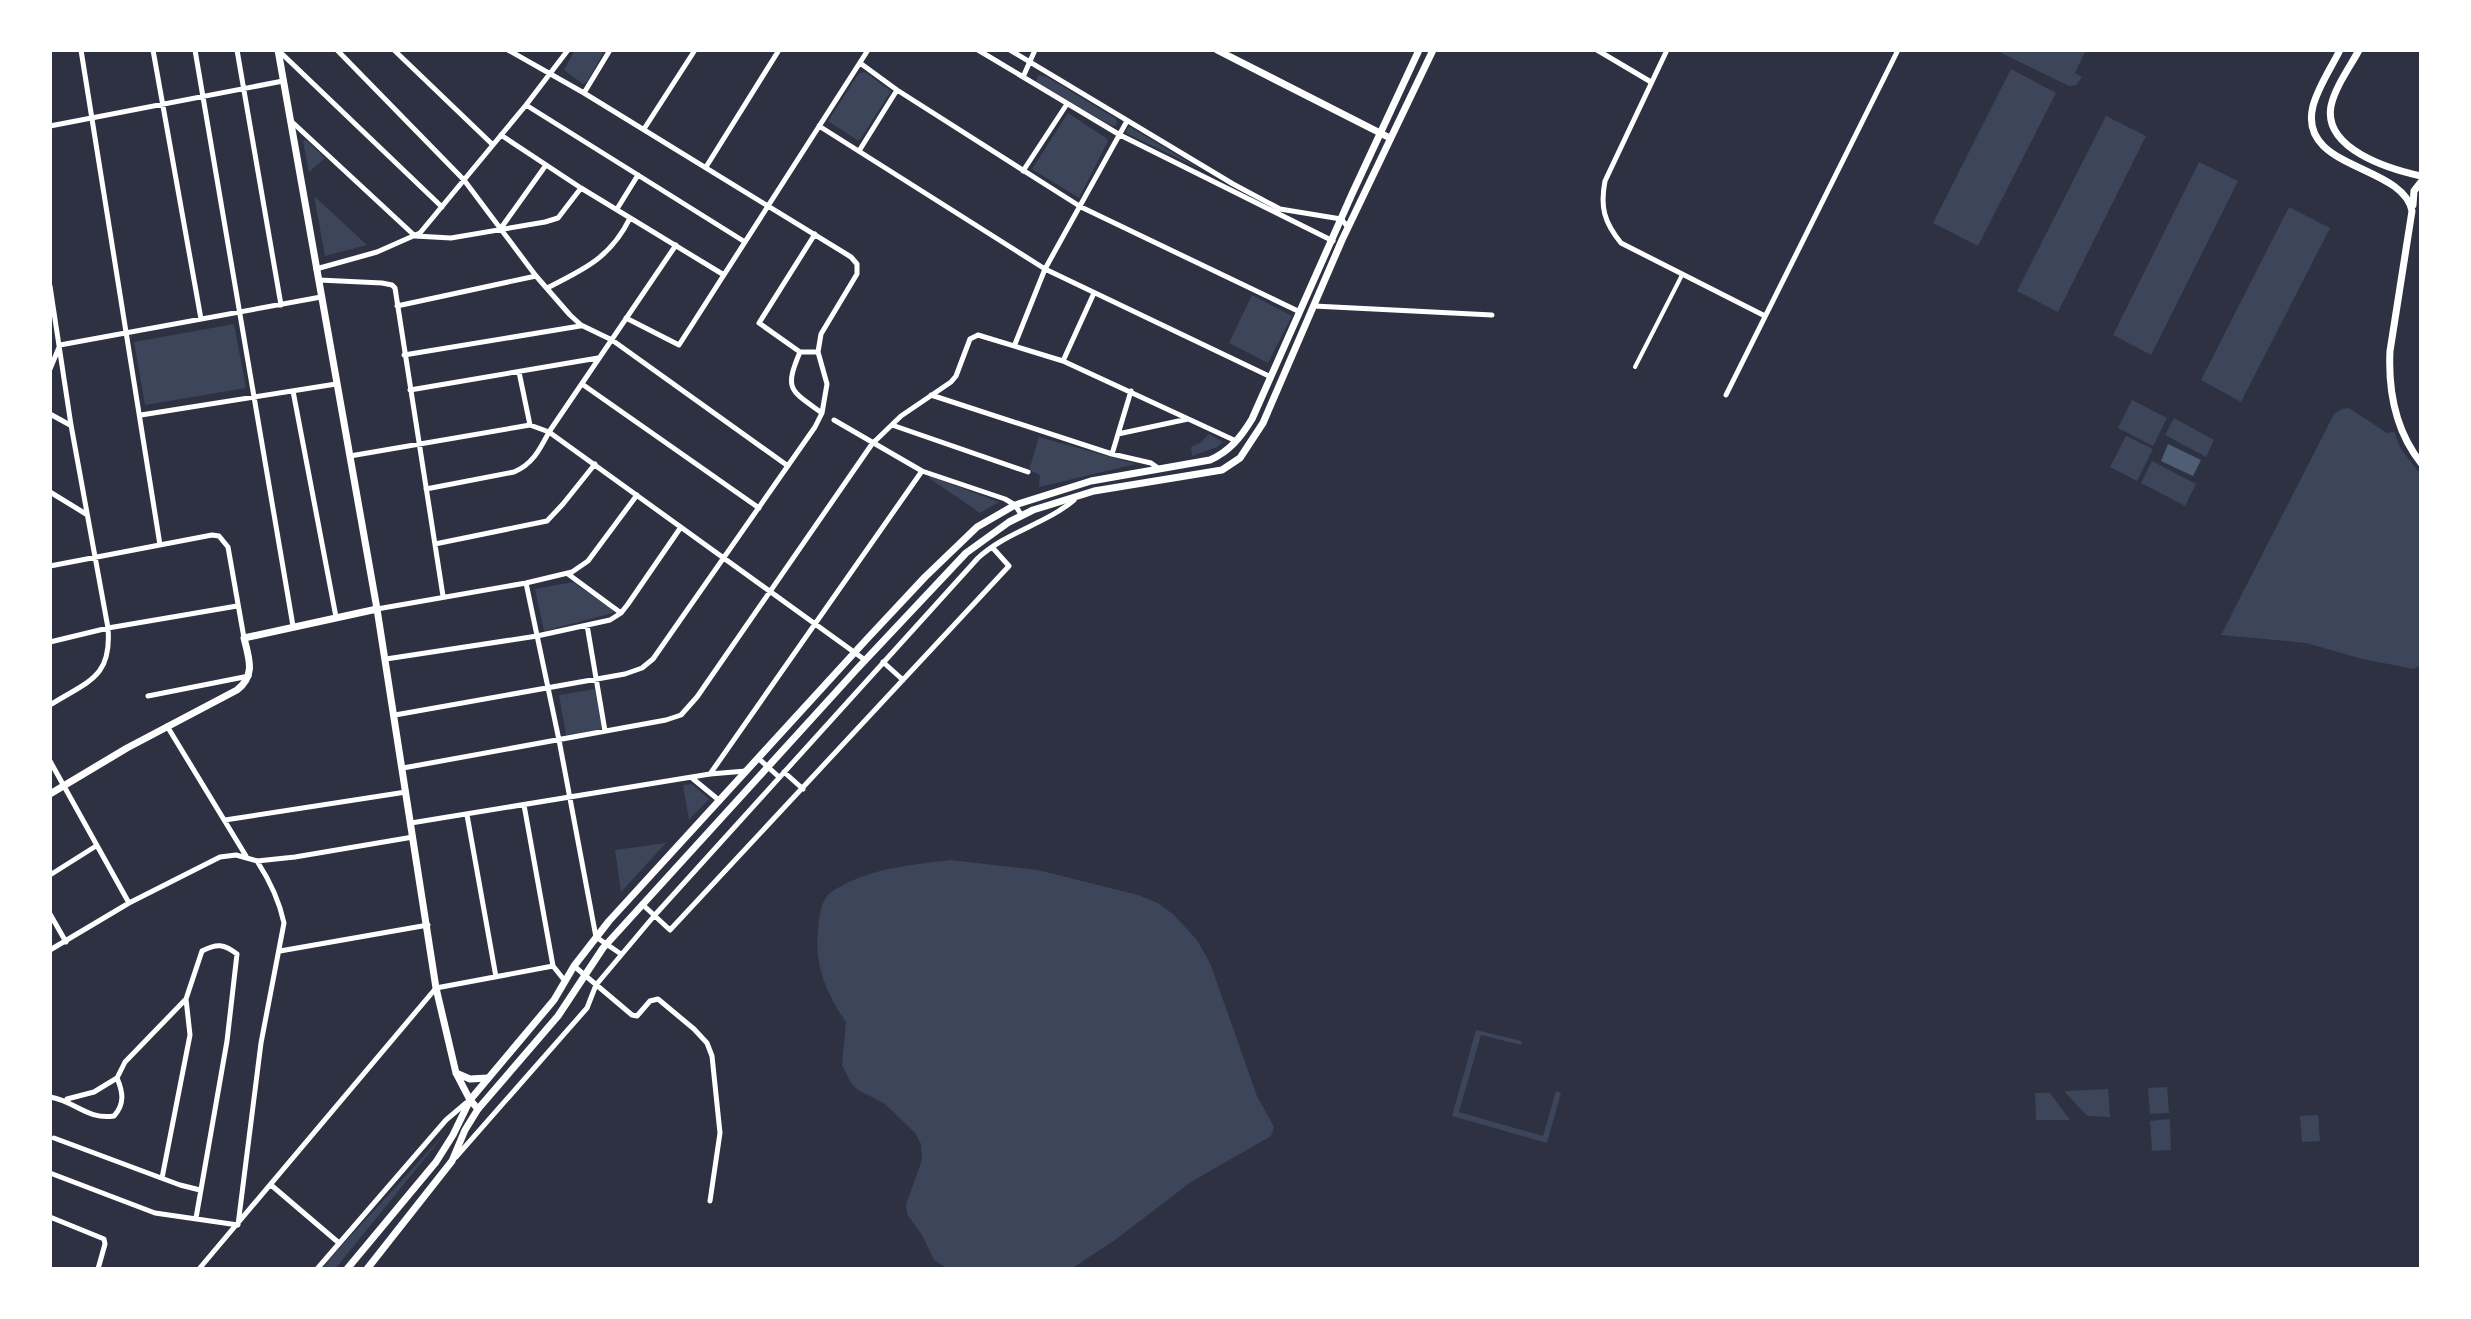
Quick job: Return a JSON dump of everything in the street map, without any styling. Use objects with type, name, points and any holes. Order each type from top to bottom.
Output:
[{"type":"main road","points":[[278,50],[386,659],[436,988],[456,1073],[478,1109]]},
{"type":"main road","points":[[1217,50],[1390,138]]},
{"type":"main road","points":[[347,1269],[436,1162],[470,1100],[554,1000],[596,937],[854,652],[960,541],[993,516],[1015,505],[1091,481],[1210,460],[1237,441],[1252,419],[1419,50]]},
{"type":"main road","points":[[367,1269],[452,1161],[478,1109],[558,1016],[607,944],[966,553],[988,536],[1033,510],[1125,485],[1222,470],[1231,466],[1248,449],[1263,423],[1342,240],[1433,50]]},
{"type":"main road","points":[[2340,50],[2313,105],[2311,117],[2315,133],[2337,157],[2405,194],[2412,211]]},
{"type":"main road","points":[[2359,50],[2331,105],[2332,124],[2337,135],[2353,150],[2421,179],[2414,191],[2389,373],[2401,433],[2421,463]]},
{"type":"main road","points":[[50,794],[167,726],[237,690],[250,676],[251,666],[244,638],[377,609]]},
{"type":"main road","points":[[456,1073],[470,1079],[488,1078]]},
{"type":"street","points":[[81,50],[160,545]]},
{"type":"street","points":[[153,50],[201,319]]},
{"type":"street","points":[[195,50],[293,626]]},
{"type":"street","points":[[237,50],[281,305]]},
{"type":"street","points":[[278,50],[442,207]]},
{"type":"street","points":[[337,50],[464,180],[536,276],[581,325],[612,340],[788,466]]},
{"type":"street","points":[[394,50],[493,145]]},
{"type":"street","points":[[395,715],[597,679],[642,668],[653,659],[815,427],[822,413],[827,384],[818,352],[821,334],[857,274],[857,264],[851,257],[644,129],[508,50]]},
{"type":"street","points":[[316,269],[377,252],[415,236],[526,105],[568,50]]},
{"type":"street","points":[[584,93],[610,50]]},
{"type":"street","points":[[644,129],[695,50]]},
{"type":"street","points":[[706,167],[779,50]]},
{"type":"street","points":[[626,318],[679,345],[868,50]]},
{"type":"street","points":[[978,50],[1120,135],[1332,241],[1342,240]]},
{"type":"street","points":[[1010,50],[1280,209],[1341,219],[1348,227]]},
{"type":"street","points":[[1023,77],[1035,50]]},
{"type":"street","points":[[1597,50],[1651,82]]},
{"type":"street","points":[[1667,50],[1605,181],[1602,199],[1604,217],[1621,243],[1765,316]]},
{"type":"street","points":[[1726,395],[1898,50]]},
{"type":"street","points":[[860,63],[897,90],[1081,207],[1300,312]]},
{"type":"street","points":[[50,126],[283,81]]},
{"type":"street","points":[[859,151],[897,90]]},
{"type":"street","points":[[1023,171],[1067,104]]},
{"type":"street","points":[[526,105],[745,242]]},
{"type":"street","points":[[290,120],[415,236],[451,238],[545,222],[558,218],[581,188]]},
{"type":"street","points":[[1015,344],[1045,269],[1127,121]]},
{"type":"street","points":[[819,126],[1045,269],[1271,377]]},
{"type":"street","points":[[501,135],[724,275]]},
{"type":"street","points":[[501,229],[546,165]]},
{"type":"street","points":[[617,209],[638,175]]},
{"type":"street","points":[[547,288],[592,265],[608,252],[630,218]]},
{"type":"street","points":[[815,234],[759,323],[800,352],[818,352]]},
{"type":"street","points":[[426,489],[520,469],[536,456],[549,432],[676,245]]},
{"type":"street","points":[[1635,367],[1682,275]]},
{"type":"street","points":[[397,306],[536,276]]},
{"type":"street","points":[[318,280],[392,285],[395,288],[443,596]]},
{"type":"street","points":[[50,286],[110,650],[97,674],[50,705]]},
{"type":"street","points":[[1063,361],[1094,293]]},
{"type":"street","points":[[50,340],[60,345],[321,297]]},
{"type":"street","points":[[1314,306],[1492,315]]},
{"type":"street","points":[[404,355],[581,325]]},
{"type":"street","points":[[403,768],[681,715],[697,697],[872,444],[930,395],[951,382],[970,339],[978,335],[1063,361],[1237,441]]},
{"type":"street","points":[[50,369],[60,345]]},
{"type":"street","points":[[800,352],[791,374],[794,392],[822,413]]},
{"type":"street","points":[[410,390],[599,358]]},
{"type":"street","points":[[519,372],[530,425]]},
{"type":"street","points":[[141,415],[336,384]]},
{"type":"street","points":[[582,384],[759,508]]},
{"type":"street","points":[[293,391],[336,617]]},
{"type":"street","points":[[1112,454],[1131,391]]},
{"type":"street","points":[[930,395],[1112,454],[1141,460],[1158,468]]},
{"type":"street","points":[[50,414],[71,425]]},
{"type":"street","points":[[1118,434],[1189,419]]},
{"type":"street","points":[[834,420],[922,471],[1015,505],[1022,516]]},
{"type":"street","points":[[349,457],[530,425],[549,432],[865,660]]},
{"type":"street","points":[[892,425],[1028,472]]},
{"type":"street","points":[[435,544],[547,521],[595,464]]},
{"type":"street","points":[[710,774],[922,471]]},
{"type":"street","points":[[50,492],[86,514]]},
{"type":"street","points":[[377,609],[567,574],[588,561],[637,495]]},
{"type":"street","points":[[452,1161],[587,1008],[596,985],[654,916],[978,558],[1041,518],[1059,512],[1077,497]]},
{"type":"street","points":[[386,659],[537,636],[610,620],[621,613],[681,527]]},
{"type":"street","points":[[50,566],[212,535],[224,540],[228,547],[244,638]]},
{"type":"street","points":[[642,904],[670,930],[1009,566],[992,547]]},
{"type":"street","points":[[567,574],[621,613]]},
{"type":"street","points":[[526,583],[596,937],[621,954]]},
{"type":"street","points":[[50,642],[108,628],[237,606]]},
{"type":"street","points":[[587,625],[605,731]]},
{"type":"street","points":[[883,662],[903,680]]},
{"type":"street","points":[[148,696],[250,676]]},
{"type":"street","points":[[167,726],[246,856]]},
{"type":"street","points":[[759,759],[779,777]]},
{"type":"street","points":[[50,761],[129,903]]},
{"type":"street","points":[[411,823],[710,774],[747,771]]},
{"type":"street","points":[[784,772],[803,789]]},
{"type":"street","points":[[691,778],[720,801]]},
{"type":"street","points":[[225,820],[407,792]]},
{"type":"street","points":[[524,805],[553,966],[565,981]]},
{"type":"street","points":[[467,815],[496,977]]},
{"type":"street","points":[[50,950],[129,903],[220,857],[246,856],[257,861],[413,837]]},
{"type":"street","points":[[50,875],[96,846]]},
{"type":"street","points":[[238,1225],[261,1043],[284,923],[272,883],[257,861]]},
{"type":"street","points":[[50,914],[66,942]]},
{"type":"street","points":[[280,951],[428,925]]},
{"type":"street","points":[[162,1178],[190,1035],[186,999],[202,951],[215,944],[226,946],[237,954],[227,1041],[196,1218]]},
{"type":"street","points":[[199,1269],[436,988],[553,966]]},
{"type":"street","points":[[574,966],[637,1016],[650,1001],[658,999],[707,1043],[712,1056],[720,1133],[710,1201]]},
{"type":"street","points":[[50,1097],[66,1099],[94,1092],[117,1078],[125,1062],[186,999]]},
{"type":"street","points":[[66,1099],[81,1111],[114,1116],[122,1102],[122,1089],[117,1078]]},
{"type":"street","points":[[317,1269],[446,1120],[470,1100]]},
{"type":"street","points":[[478,1109],[488,1120]]},
{"type":"street","points":[[54,1138],[200,1190]]},
{"type":"street","points":[[50,1173],[155,1213],[238,1225]]},
{"type":"street","points":[[271,1185],[339,1243]]},
{"type":"street","points":[[50,1217],[104,1239],[98,1269]]},
{"type":"shaded area","points":[[575,50],[605,50],[583,84],[564,70]]},
{"type":"shaded area","points":[[1995,50],[2086,50],[2075,73],[2082,77],[2076,85],[2069,86]]},
{"type":"shaded area","points":[[2011,69],[2056,93],[1978,246],[1933,223]]},
{"type":"shaded area","points":[[865,72],[891,91],[860,140],[857,140],[828,121],[859,73]]},
{"type":"shaded area","points":[[1038,75],[1047,77],[1115,118],[1116,126],[1039,84],[1036,81]]},
{"type":"shaded area","points":[[1068,113],[1108,141],[1079,198],[1032,169]]},
{"type":"shaded area","points":[[2106,116],[2146,136],[2058,312],[2017,291]]},
{"type":"shaded area","points":[[1130,127],[1202,170],[1126,133]]},
{"type":"shaded area","points":[[306,140],[325,158],[309,172],[303,141]]},
{"type":"shaded area","points":[[2199,162],[2238,181],[2151,355],[2113,335]]},
{"type":"shaded area","points":[[314,196],[367,245],[325,256]]},
{"type":"shaded area","points":[[2289,207],[2330,228],[2241,402],[2201,380]]},
{"type":"shaded area","points":[[1252,295],[1292,316],[1268,363],[1229,343]]},
{"type":"shaded area","points":[[234,324],[246,388],[145,405],[134,342]]},
{"type":"shaded area","points":[[2132,400],[2167,418],[2153,446],[2118,428]]},
{"type":"shaded area","points":[[2349,408],[2387,433],[2394,432],[2401,449],[2421,475],[2421,665],[2414,669],[2362,659],[2306,643],[2221,635],[2334,414]]},
{"type":"shaded area","points":[[2174,418],[2214,440],[2206,457],[2165,435]]},
{"type":"shaded area","points":[[1209,434],[1223,442],[1192,456],[1191,447]]},
{"type":"shaded area","points":[[2126,436],[2153,449],[2137,481],[2110,467]]},
{"type":"shaded area","points":[[1039,437],[1136,464],[1039,487],[1040,475],[1029,470]]},
{"type":"shaded area","points":[[2168,444],[2201,460],[2193,476],[2161,461]]},
{"type":"shaded area","points":[[2152,461],[2196,484],[2185,506],[2141,483]]},
{"type":"shaded area","points":[[930,476],[999,502],[980,513]]},
{"type":"shaded area","points":[[573,582],[613,613],[544,631],[535,589]]},
{"type":"shaded area","points":[[595,689],[602,729],[566,735],[559,695]]},
{"type":"shaded area","points":[[692,784],[709,799],[689,820],[683,785]]},
{"type":"shaded area","points":[[666,843],[621,892],[615,850]]},
{"type":"shaded area","points":[[951,860],[1038,870],[1138,895],[1158,903],[1174,915],[1197,940],[1210,963],[1257,1096],[1274,1127],[1271,1136],[1191,1182],[1071,1269],[948,1269],[934,1260],[907,1214],[906,1204],[922,1160],[921,1144],[915,1133],[885,1104],[851,1083],[842,1065],[846,1022],[828,990],[818,956],[819,921],[825,899],[837,888],[869,874]]},
{"type":"shaded area","points":[[1476,1030],[1522,1041],[1521,1045],[1481,1035],[1459,1112],[1543,1136],[1556,1091],[1561,1093],[1547,1143],[1452,1116]]},
{"type":"shaded area","points":[[2167,1087],[2169,1113],[2150,1114],[2148,1088]]},
{"type":"shaded area","points":[[2108,1089],[2110,1117],[2087,1116],[2064,1091]]},
{"type":"shaded area","points":[[2035,1093],[2050,1093],[2070,1120],[2036,1120]]},
{"type":"shaded area","points":[[2318,1115],[2320,1141],[2302,1142],[2300,1116]]},
{"type":"shaded area","points":[[2170,1119],[2171,1150],[2152,1151],[2150,1121]]},
{"type":"shaded area","points":[[447,1131],[335,1269],[322,1269],[335,1253]]}]
